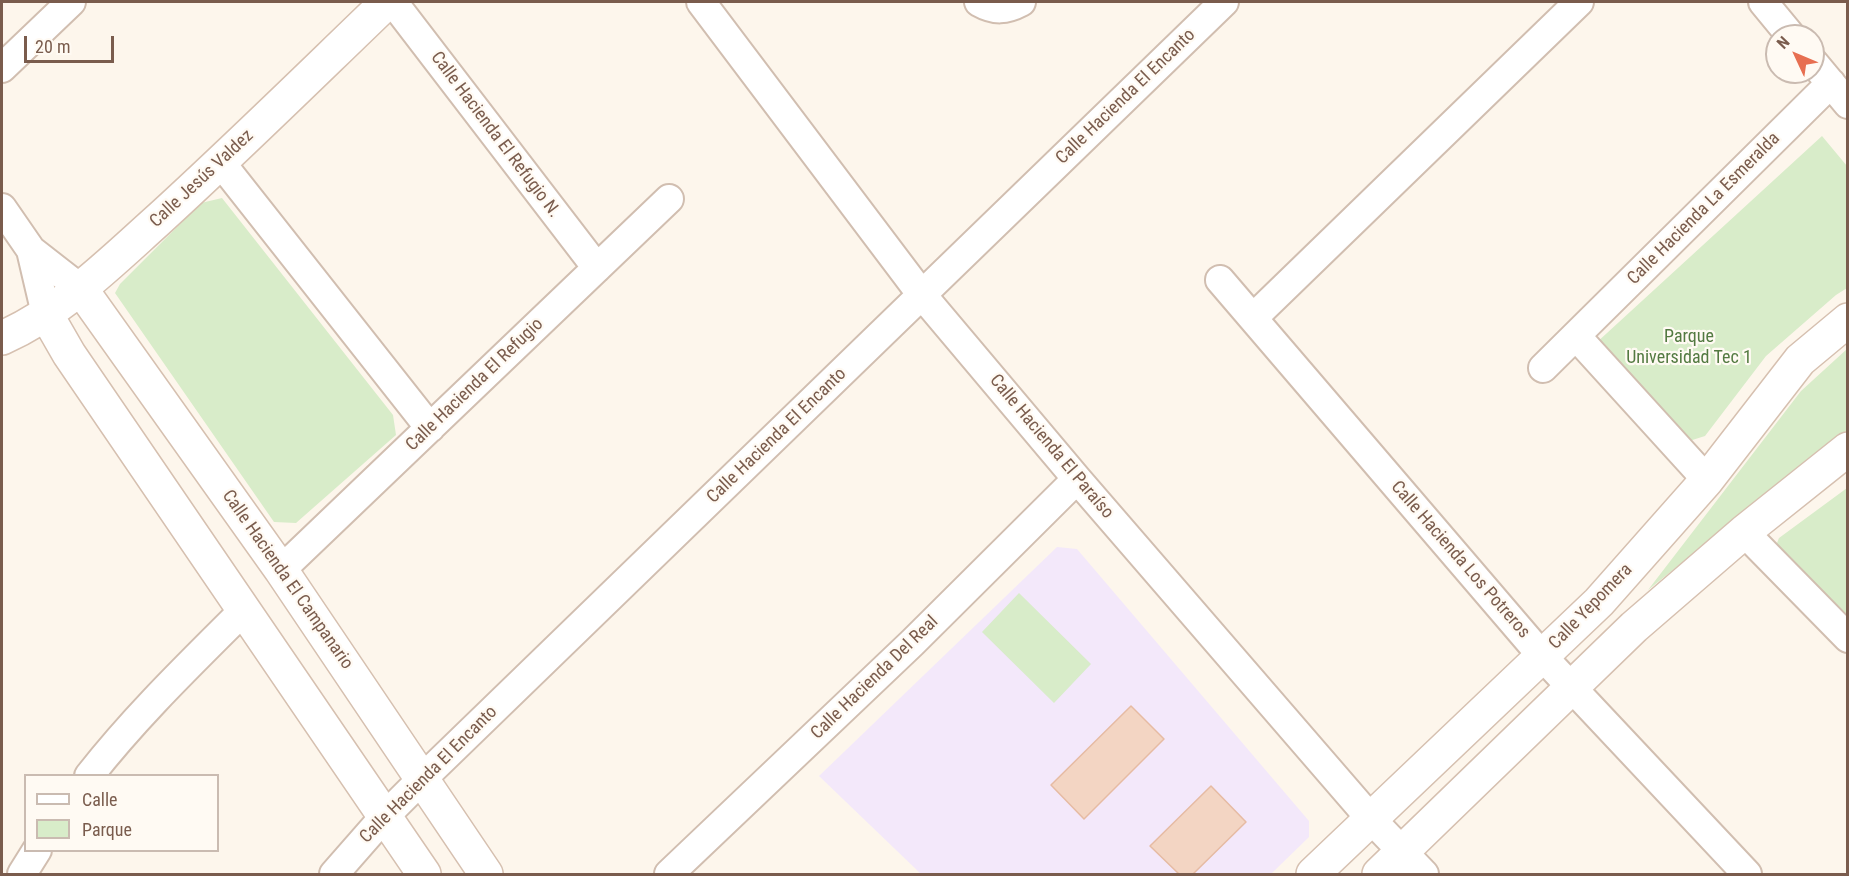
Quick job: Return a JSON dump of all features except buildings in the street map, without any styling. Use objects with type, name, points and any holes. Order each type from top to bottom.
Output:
[{"type":"street","points":[[2,68],[71,2]]},
{"type":"street","name":"Calle Jesús Valdez","points":[[2,338],[46,314],[81,289],[221,163],[387,2]]},
{"type":"street","name":"Calle Hacienda El Refugio N.","points":[[393,2],[597,268]]},
{"type":"street","name":"Calle Hacienda El Paraíso","points":[[700,2],[922,295],[1077,479],[1371,819],[1413,863]]},
{"type":"street","points":[[979,2],[997,9],[1021,2]]},
{"type":"street","name":"Calle Hacienda El Encanto","points":[[334,874],[384,817],[423,778],[1224,2]]},
{"type":"street","points":[[1254,318],[1580,2]]},
{"type":"street","points":[[1762,2],[1781,24]]},
{"type":"street","name":"Calle Hacienda La Esmeralda","points":[[1543,368],[1839,93],[1825,76]]},
{"type":"street","points":[[221,163],[430,428]]},
{"type":"street","name":"Calle Hacienda El Refugio","points":[[281,570],[669,200]]},
{"type":"street","points":[[2,208],[31,250],[81,289]]},
{"type":"street","points":[[31,250],[46,314],[69,354],[424,874]]},
{"type":"street","name":"Calle Hacienda Los Potreros","points":[[1220,280],[1543,657],[1746,874]]},
{"type":"street","name":"Calle Hacienda El Campanario","points":[[81,289],[281,570],[486,874]]},
{"type":"street","name":"Calle Yepomera","points":[[1313,874],[1599,602],[1707,480],[1800,360],[1848,320]]},
{"type":"street","points":[[1576,336],[1707,480]]},
{"type":"street","points":[[1379,874],[1413,863],[1572,689],[1634,627],[1744,532],[1848,449]]},
{"type":"street","name":"Calle Hacienda Del Real","points":[[669,874],[912,644],[1077,479]]},
{"type":"street","points":[[1744,532],[1848,638]]},
{"type":"street","points":[[91,774],[118,739],[171,682],[244,610]]},
{"type":"street","points":[[22,874],[36,852]]},
{"type":"shaded area","points":[[1057,547],[1077,549],[1309,821],[1309,837],[1271,874],[921,874],[819,776]]},
{"type":"green space","name":"Parque Universidad Tec 1","points":[[1822,136],[1847,166],[1847,288],[1766,356],[1705,436],[1686,442],[1595,344]]},
{"type":"green space","points":[[222,198],[393,415],[396,435],[296,523],[274,522],[115,293],[120,284],[201,203]]},
{"type":"green space","points":[[1847,349],[1847,430],[1648,590],[1801,391]]},
{"type":"green space","points":[[1847,488],[1847,622],[1775,548],[1779,538]]},
{"type":"green space","points":[[1019,593],[1091,664],[1054,703],[982,632]]}]
